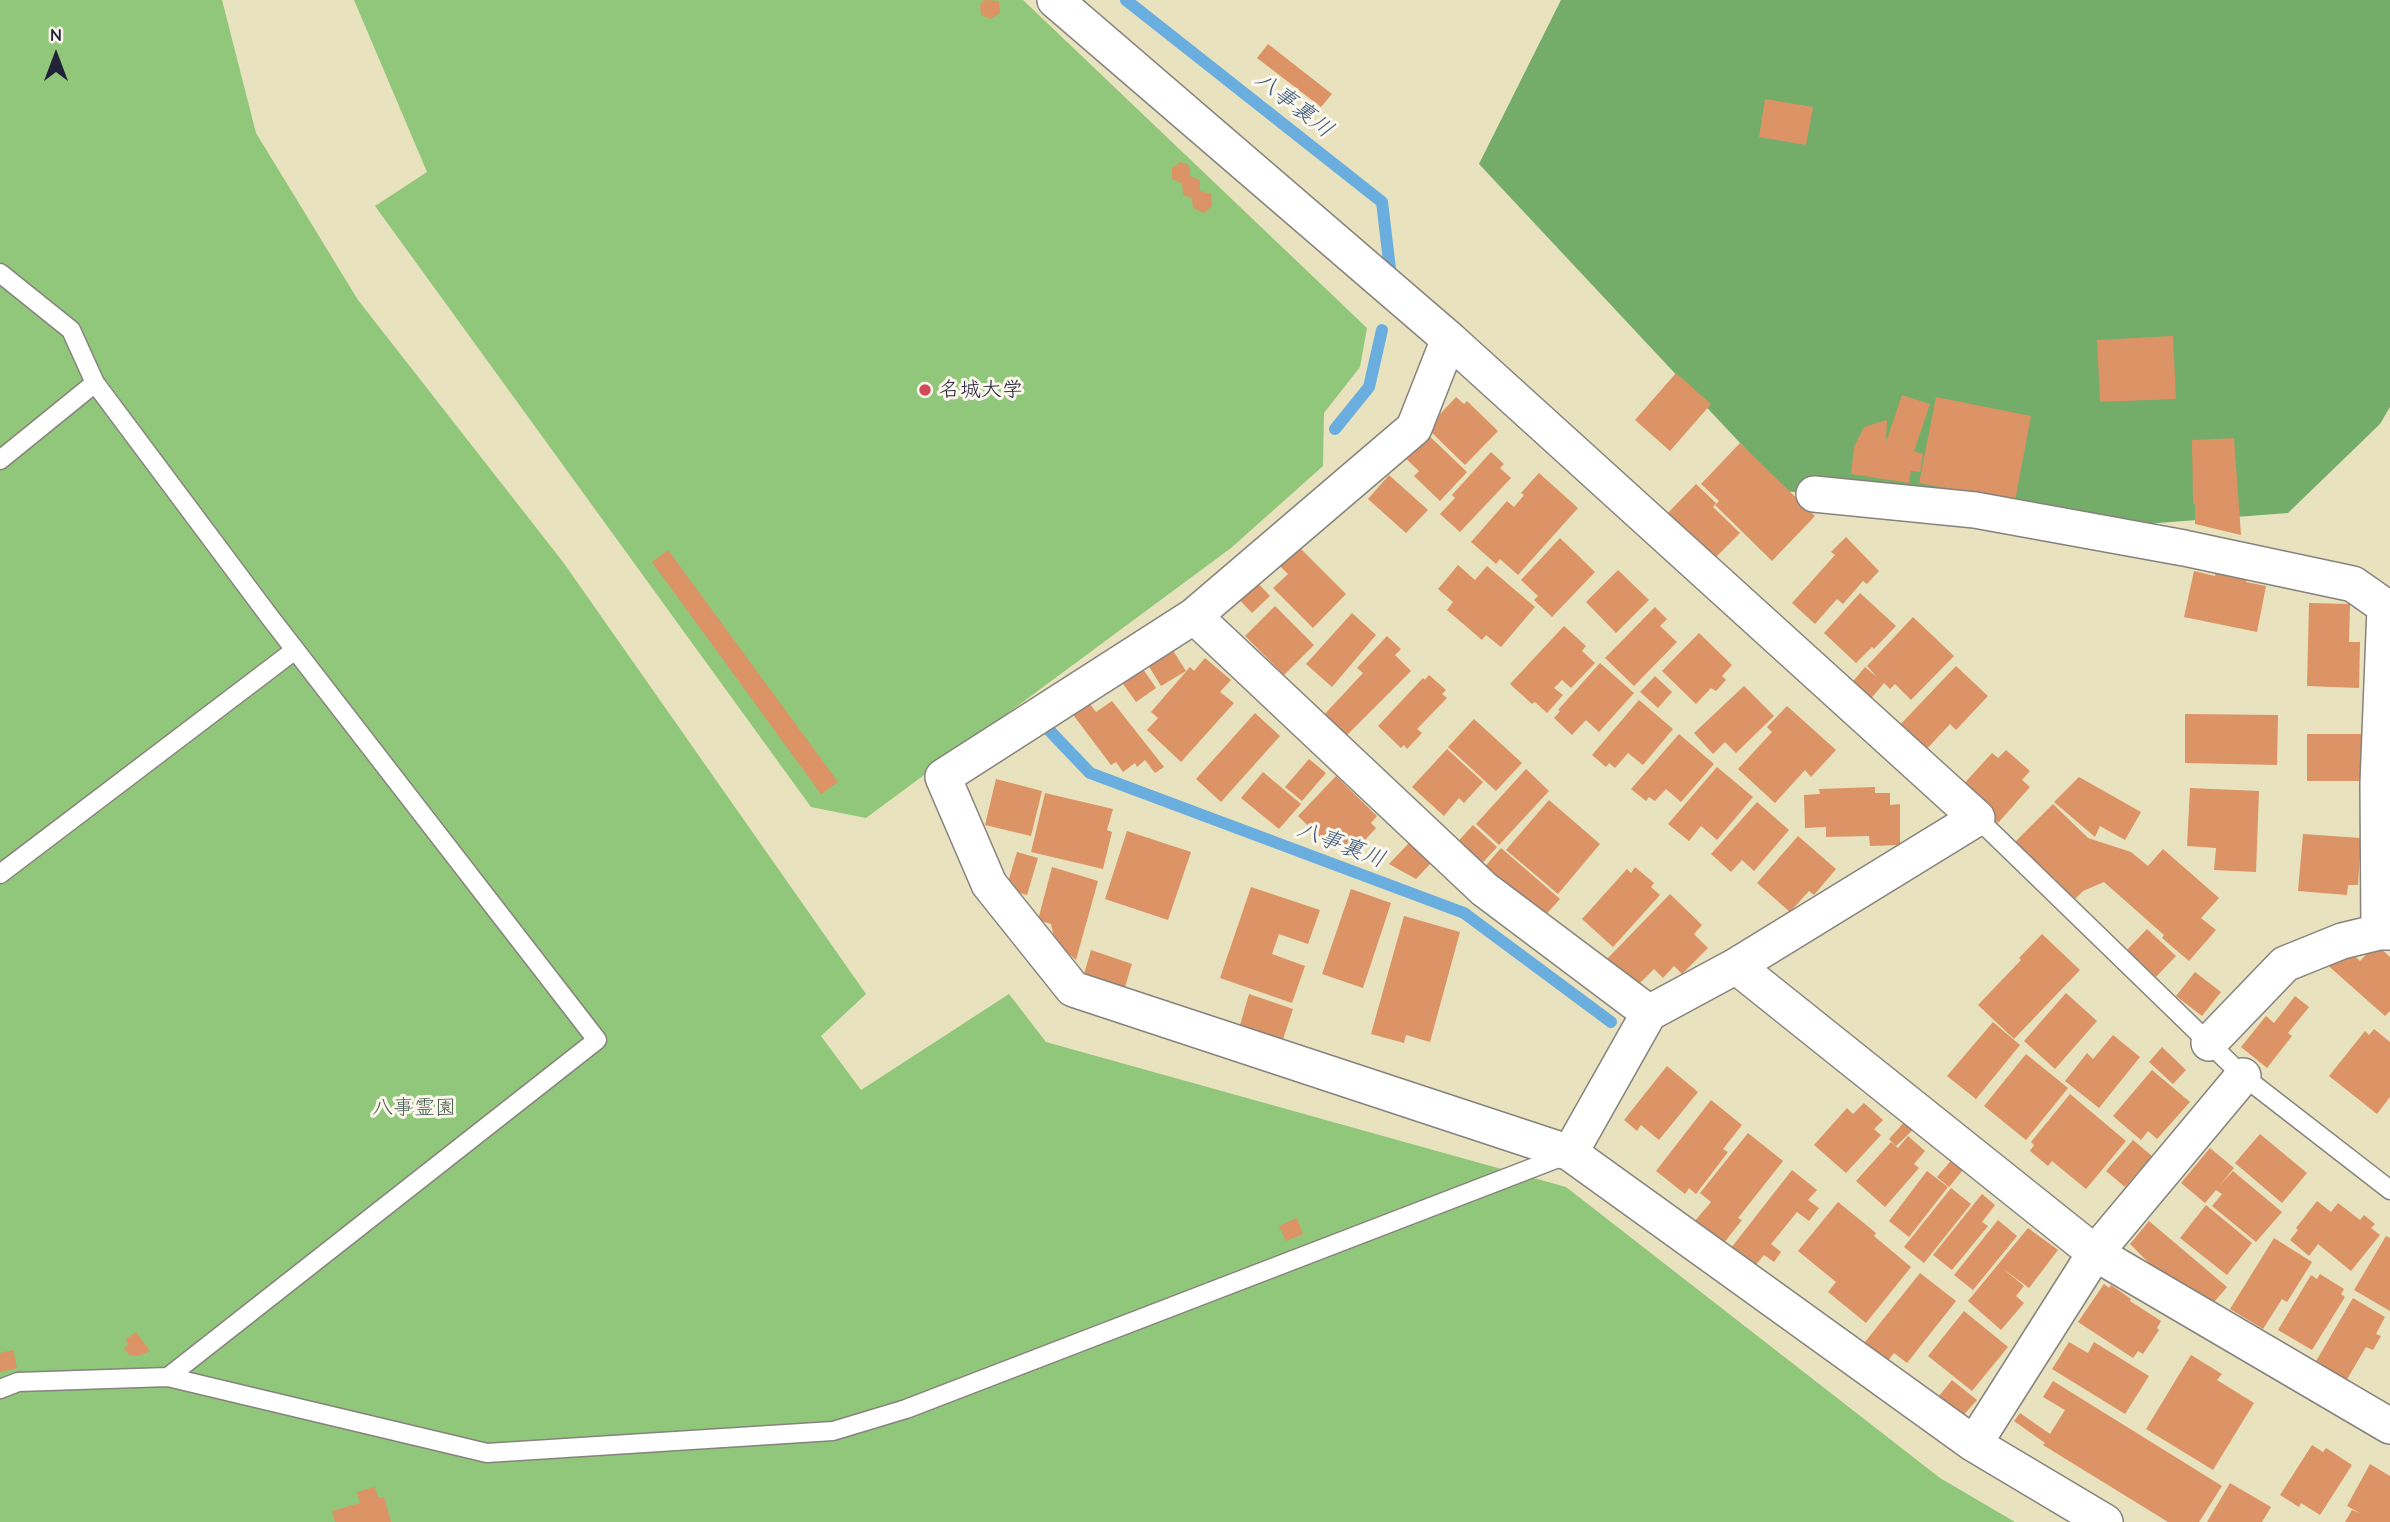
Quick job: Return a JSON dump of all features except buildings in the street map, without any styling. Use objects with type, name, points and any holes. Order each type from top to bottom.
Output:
[{"type":"street","points":[[1055,0],[1449,339],[1977,818],[1735,966],[1649,1013],[1570,1153]]},
{"type":"street","points":[[1449,339],[1414,428],[1194,616],[943,777],[989,884],[1073,989],[1570,1153],[1974,1444],[2105,1522]]},
{"type":"street","points":[[1814,494],[1975,510],[2184,548],[2353,584],[2387,609],[2384,932],[2342,941],[2285,964],[2209,1043]]},
{"type":"street","points":[[1194,616],[1484,889],[1649,1013]]},
{"type":"street","points":[[1735,966],[2095,1253],[2390,1426]]},
{"type":"street","points":[[1974,1444],[2095,1253],[2242,1076]]},
{"type":"lane","points":[[0,273],[71,330],[94,383],[597,1040],[168,1377]]},
{"type":"lane","points":[[0,460],[94,383]]},
{"type":"lane","points":[[0,874],[296,650]]},
{"type":"lane","points":[[1977,818],[2242,1076],[2390,1190]]},
{"type":"lane","points":[[0,1390],[18,1382],[168,1377],[487,1453],[833,1431],[906,1409],[1570,1153]]},
{"type":"green space","name":"八事霊園","points":[[0,0],[222,0],[256,133],[358,300],[563,562],[866,994],[821,1036],[861,1090],[1009,994],[1046,1042],[1566,1187],[1940,1478],[2015,1522],[0,1522]]},
{"type":"green space","name":"名城大学","points":[[354,0],[1023,0],[1367,328],[1360,367],[1324,413],[1323,466],[1231,548],[866,818],[811,807],[375,206],[427,172]]},
{"type":"green space","points":[[1561,0],[2390,0],[2390,407],[2380,424],[2288,513],[2106,527],[1785,491],[1479,164]]},
{"type":"waterway","name":"八事裏川","points":[[1126,0],[1382,202],[1390,269]]},
{"type":"waterway","name":"八事裏川","points":[[1335,429],[1369,387],[1382,330]]},
{"type":"waterway","name":"八事裏川","points":[[1047,728],[1090,773],[1464,913],[1611,1022]]},
{"type":"place","name":"名城大学","points":[[925,390]]}]
